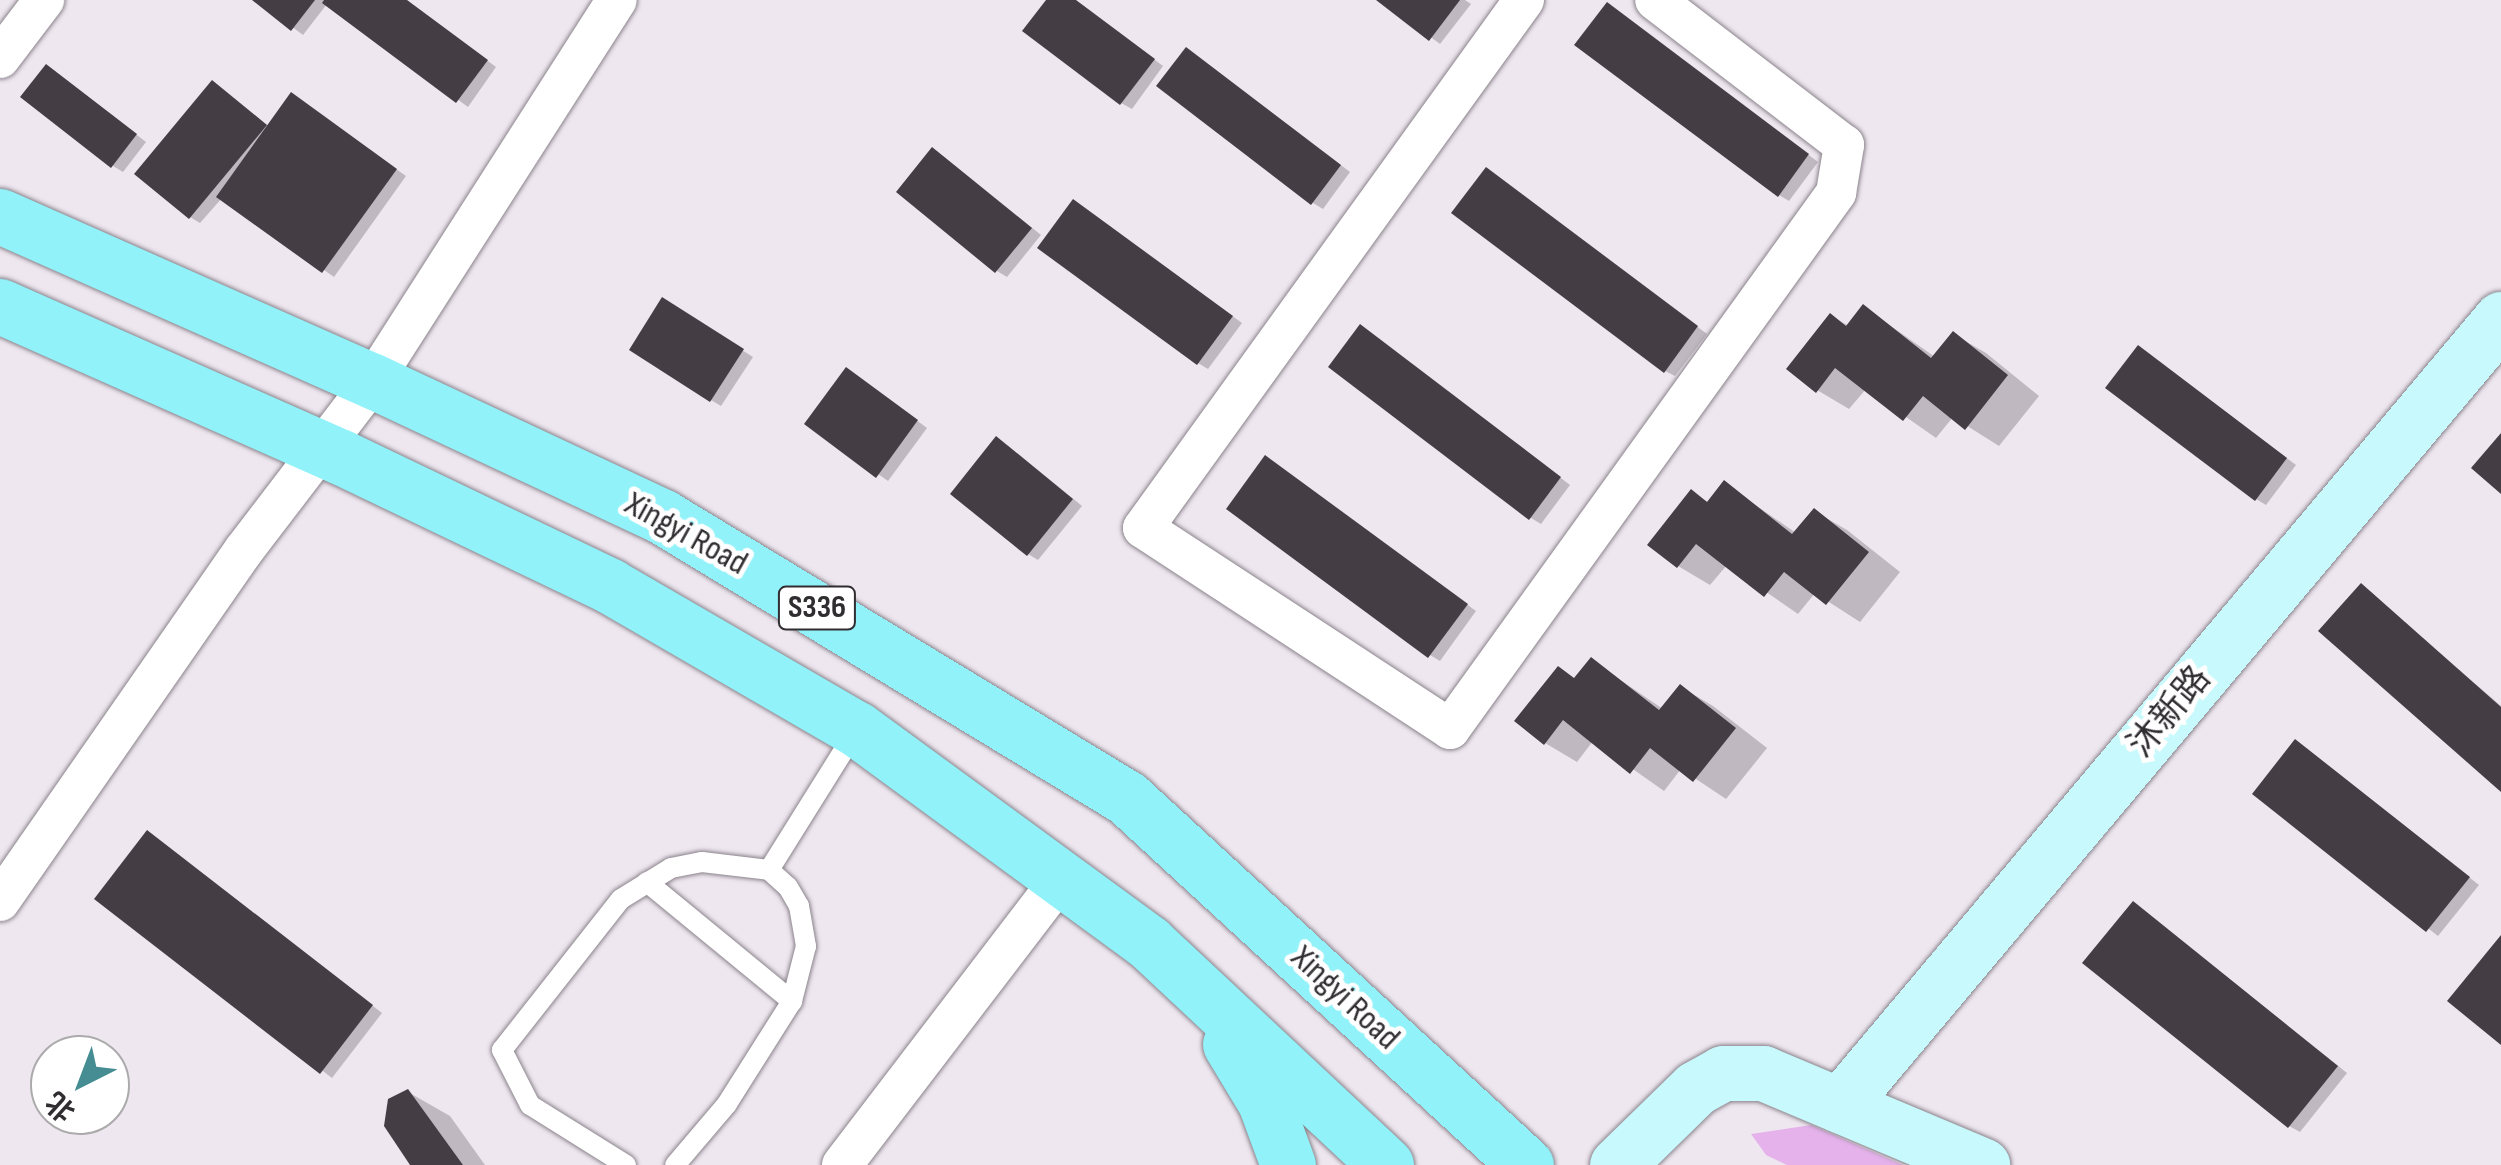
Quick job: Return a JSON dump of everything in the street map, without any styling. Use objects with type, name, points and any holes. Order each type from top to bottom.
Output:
[{"type":"main road","name":"Xingyi Road","points":[[0,216],[373,381],[663,517],[1127,798],[1526,1165]]},
{"type":"main road","name":"S336","points":[[0,306],[320,448],[610,586],[857,729],[1148,942],[1386,1165]]},
{"type":"main road","points":[[1194,986],[1265,1102],[1288,1165]]},
{"type":"street","points":[[0,58],[44,0]]},
{"type":"street","points":[[0,902],[320,448],[373,381],[617,0]]},
{"type":"street","points":[[1524,0],[1143,528],[1450,728],[1836,193],[1844,145],[1655,0]]},
{"type":"street","name":"沐新路","points":[[1840,1105],[2501,318]]},
{"type":"street","points":[[842,1165],[1061,879]]},
{"type":"street","points":[[1617,1165],[1696,1088],[1724,1073],[1763,1073],[1982,1165]]},
{"type":"lane","points":[[769,870],[857,729]]},
{"type":"lane","points":[[626,1165],[530,1105],[502,1050],[622,899],[647,882],[671,868],[702,862],[769,870],[788,887],[798,906],[804,933],[806,946],[792,1000],[727,1104],[675,1165]]},
{"type":"lane","points":[[647,882],[792,1000]]},
{"type":"shaded area","points":[[1811,1125],[1903,1165],[1787,1165],[1766,1155],[1751,1134]]},
{"type":"building","points":[[252,0],[315,0],[291,31]]},
{"type":"building","points":[[407,0],[488,60],[456,103],[322,3]]},
{"type":"building","points":[[1046,0],[1076,0],[1155,59],[1120,105],[1022,31]]},
{"type":"building","points":[[1376,0],[1460,0],[1429,41]]},
{"type":"building","points":[[1607,2],[1809,154],[1778,197],[1574,45]]},
{"type":"building","points":[[1186,47],[1341,165],[1311,205],[1156,86]]},
{"type":"building","points":[[46,64],[137,134],[111,168],[20,97]]},
{"type":"building","points":[[212,80],[267,125],[189,219],[134,174]]},
{"type":"building","points":[[291,92],[397,169],[322,273],[216,197]]},
{"type":"building","points":[[932,147],[1032,228],[995,273],[896,192]]},
{"type":"building","points":[[1486,167],[1698,326],[1664,373],[1451,213]]},
{"type":"building","points":[[1073,199],[1233,316],[1197,365],[1037,248]]},
{"type":"building","points":[[662,297],[744,349],[710,402],[629,350]]},
{"type":"building","points":[[1863,304],[1931,358],[1953,331],[2008,375],[1965,430],[1923,396],[1903,421],[1835,368],[1816,393],[1786,369],[1830,313],[1846,326]]},
{"type":"building","points":[[1360,324],[1561,477],[1529,520],[1328,367]]},
{"type":"building","points":[[2138,345],[2287,458],[2255,501],[2105,388]]},
{"type":"building","points":[[846,367],[918,420],[876,478],[804,424]]},
{"type":"building","points":[[2501,433],[2501,494],[2471,468]]},
{"type":"building","points":[[996,436],[1073,499],[1027,556],[950,494]]},
{"type":"building","points":[[1265,455],[1468,604],[1428,658],[1226,509]]},
{"type":"building","points":[[1724,480],[1792,534],[1814,508],[1869,552],[1826,605],[1784,572],[1764,597],[1696,544],[1677,568],[1647,545],[1691,489],[1707,502]]},
{"type":"building","points":[[2361,583],[2501,707],[2501,792],[2318,631]]},
{"type":"building","points":[[1591,657],[1659,710],[1680,684],[1736,728],[1693,782],[1650,748],[1630,774],[1563,720],[1544,745],[1514,721],[1558,666],[1574,678]]},
{"type":"building","points":[[2295,739],[2470,877],[2426,932],[2252,794]]},
{"type":"building","points":[[147,830],[373,1005],[320,1074],[94,899]]},
{"type":"building","points":[[2133,901],[2338,1066],[2288,1128],[2082,963]]},
{"type":"building","points":[[2501,935],[2501,1045],[2447,1001]]},
{"type":"building","points":[[408,1089],[463,1165],[410,1165],[384,1126],[388,1099]]}]
